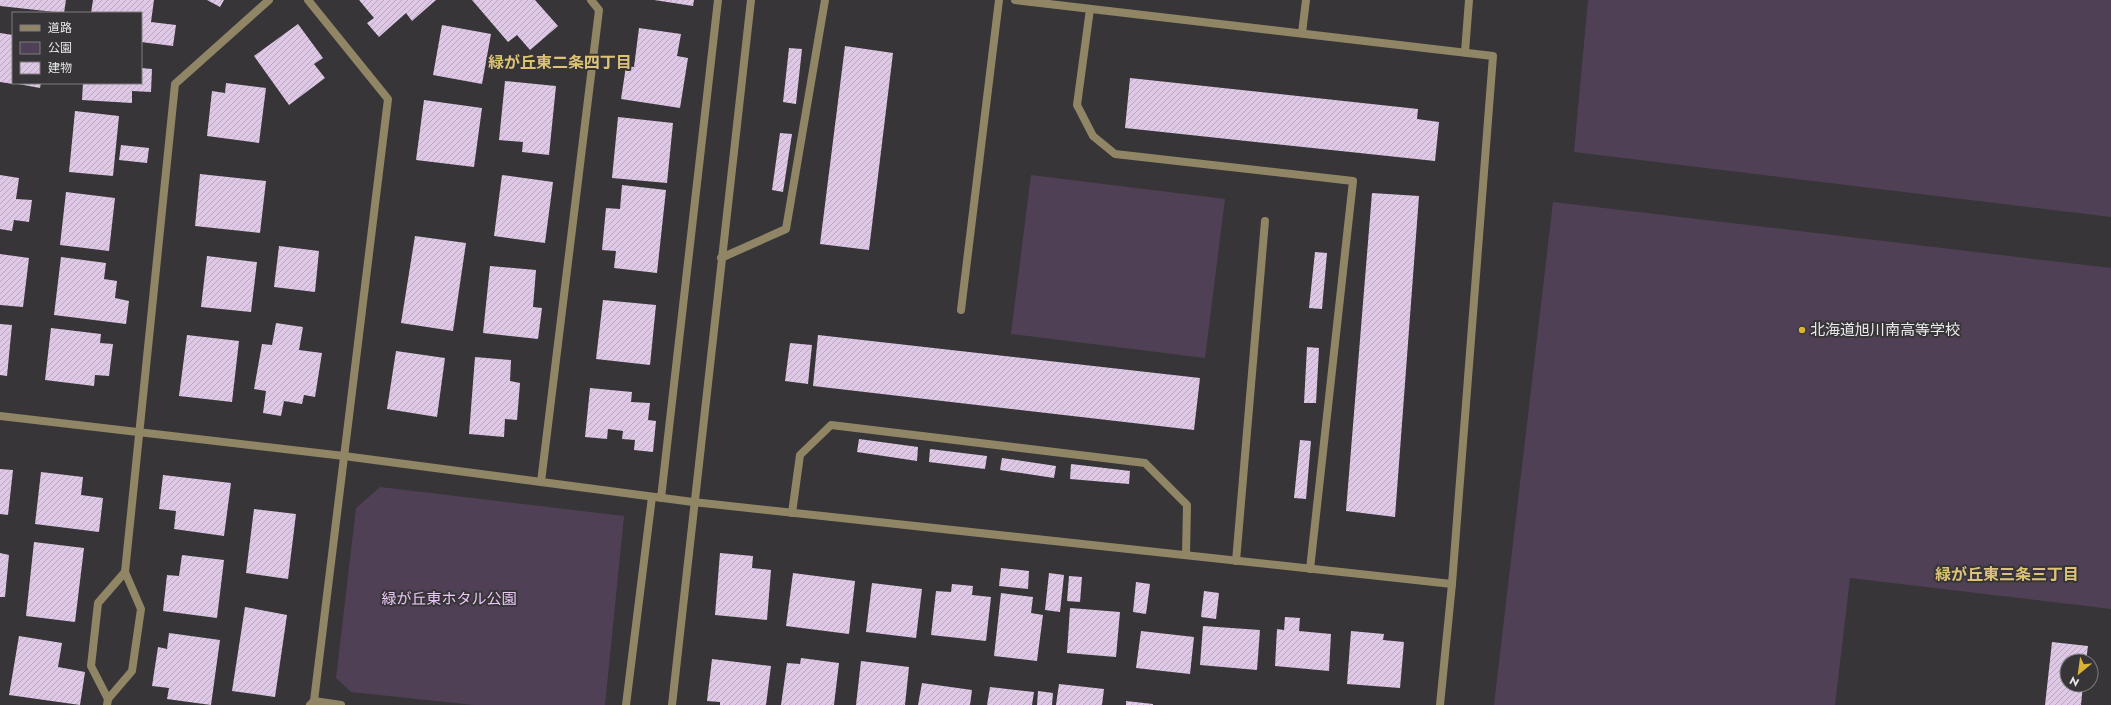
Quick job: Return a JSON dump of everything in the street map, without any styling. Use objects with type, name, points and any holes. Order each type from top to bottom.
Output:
[{"type":"street","points":[[125,572],[98,602],[91,666],[108,702],[132,671],[141,609],[125,572],[175,84],[269,0]]},
{"type":"street","points":[[308,0],[388,99],[312,703],[341,705]]},
{"type":"street","points":[[541,482],[599,10],[591,0]]},
{"type":"street","points":[[661,498],[718,0]]},
{"type":"street","points":[[672,705],[693,502],[750,0]]},
{"type":"street","points":[[721,258],[786,230],[825,0]]},
{"type":"street","points":[[961,310],[999,0]]},
{"type":"street","points":[[1015,0],[1493,56],[1452,584],[1440,705]]},
{"type":"street","points":[[1302,33],[1306,0]]},
{"type":"street","points":[[1465,52],[1469,0]]},
{"type":"street","points":[[1090,9],[1077,105],[1093,136],[1115,154],[1353,180],[1310,569]]},
{"type":"street","points":[[1236,561],[1265,221]]},
{"type":"street","points":[[0,416],[140,431],[344,456],[693,502],[1452,584]]},
{"type":"street","points":[[792,513],[800,455],[831,425],[1145,463],[1187,505],[1186,556]]},
{"type":"street","points":[[626,705],[652,497]]},
{"type":"green space","points":[[1588,0],[2111,0],[2111,217],[1574,152]]},
{"type":"green space","points":[[1031,175],[1225,199],[1205,358],[1011,334]]},
{"type":"green space","points":[[1553,202],[2111,268],[2111,609],[1850,578],[1835,705],[1494,705]]},
{"type":"green space","name":"緑が丘東ホタル公園","points":[[380,487],[624,516],[605,705],[474,705],[351,692],[336,678],[356,508]]},
{"type":"building","points":[[0,0],[66,0],[64,12],[0,6]]},
{"type":"building","points":[[93,0],[154,0],[151,22],[176,25],[173,46],[142,42],[142,12],[91,12]]},
{"type":"building","points":[[207,0],[224,0],[220,7]]},
{"type":"building","points":[[359,0],[436,0],[412,21],[406,13],[379,37],[367,23],[374,18]]},
{"type":"building","points":[[472,0],[535,0],[558,26],[530,50],[517,35],[508,42]]},
{"type":"building","points":[[654,0],[694,0],[693,6]]},
{"type":"building","points":[[298,24],[323,58],[314,64],[325,78],[289,105],[254,56]]},
{"type":"building","points":[[442,25],[491,34],[482,84],[433,75]]},
{"type":"building","points":[[639,28],[681,34],[677,56],[688,58],[680,108],[621,99],[626,66],[634,67]]},
{"type":"building","points":[[0,33],[12,35],[12,84],[0,82]]},
{"type":"building","points":[[845,46],[893,53],[869,250],[820,244]]},
{"type":"building","points":[[789,48],[802,49],[796,104],[783,102]]},
{"type":"building","points":[[142,68],[152,69],[151,92],[132,91],[132,103],[82,100],[83,84],[142,84]]},
{"type":"building","points":[[1130,78],[1418,109],[1417,119],[1439,122],[1435,161],[1125,128]]},
{"type":"building","points":[[505,81],[556,86],[549,155],[522,152],[523,142],[499,140]]},
{"type":"building","points":[[226,83],[266,88],[259,143],[207,136],[212,91],[225,93]]},
{"type":"building","points":[[18,84],[41,84],[40,88]]},
{"type":"building","points":[[424,100],[482,108],[474,167],[416,160]]},
{"type":"building","points":[[75,111],[119,116],[113,176],[69,172]]},
{"type":"building","points":[[618,117],[673,123],[667,183],[612,178]]},
{"type":"building","points":[[780,133],[792,134],[783,192],[772,190]]},
{"type":"building","points":[[121,145],[149,148],[147,163],[119,160]]},
{"type":"building","points":[[200,174],[266,181],[260,233],[195,226]]},
{"type":"building","points":[[0,175],[19,178],[16,199],[32,200],[29,222],[14,220],[12,231],[0,229]]},
{"type":"building","points":[[502,175],[553,182],[545,243],[494,236]]},
{"type":"building","points":[[622,185],[666,190],[657,273],[614,268],[616,251],[602,250],[606,208],[620,209]]},
{"type":"building","points":[[66,192],[115,198],[109,251],[60,245]]},
{"type":"building","points":[[1372,193],[1419,196],[1395,517],[1346,511]]},
{"type":"building","points":[[415,236],[466,243],[453,331],[401,323]]},
{"type":"building","points":[[279,246],[319,251],[315,292],[274,287]]},
{"type":"building","points":[[1315,252],[1327,253],[1322,309],[1309,308]]},
{"type":"building","points":[[0,254],[29,258],[23,307],[0,305]]},
{"type":"building","points":[[207,256],[257,262],[251,312],[201,307]]},
{"type":"building","points":[[61,257],[106,263],[104,279],[117,281],[115,298],[129,301],[126,324],[54,315]]},
{"type":"building","points":[[490,266],[536,270],[533,307],[542,308],[538,339],[483,333]]},
{"type":"building","points":[[603,300],[656,305],[650,365],[596,359]]},
{"type":"building","points":[[276,323],[303,327],[299,350],[322,353],[315,397],[304,395],[302,404],[284,401],[281,416],[263,413],[266,391],[254,389],[262,344],[272,345]]},
{"type":"building","points":[[0,324],[12,325],[7,376],[0,375]]},
{"type":"building","points":[[51,328],[101,334],[100,343],[113,344],[109,376],[95,375],[94,386],[45,380]]},
{"type":"building","points":[[187,335],[239,341],[232,402],[179,396]]},
{"type":"building","points":[[818,335],[1200,378],[1194,430],[813,386]]},
{"type":"building","points":[[790,343],[812,345],[808,384],[785,381]]},
{"type":"building","points":[[1307,347],[1319,348],[1316,403],[1304,403]]},
{"type":"building","points":[[396,351],[445,358],[437,417],[387,409]]},
{"type":"building","points":[[475,357],[511,360],[510,381],[520,383],[517,420],[505,419],[504,437],[469,434]]},
{"type":"building","points":[[590,388],[632,392],[631,402],[650,403],[648,420],[656,421],[653,452],[634,450],[635,440],[622,439],[623,431],[608,429],[607,439],[585,437]]},
{"type":"building","points":[[859,439],[918,447],[917,461],[857,452]]},
{"type":"building","points":[[1300,440],[1311,441],[1306,499],[1294,498]]},
{"type":"building","points":[[930,449],[987,456],[985,469],[929,462]]},
{"type":"building","points":[[1002,458],[1056,466],[1054,478],[1000,470]]},
{"type":"building","points":[[1071,464],[1130,471],[1129,484],[1070,479]]},
{"type":"building","points":[[0,469],[13,470],[8,515],[0,514]]},
{"type":"building","points":[[41,472],[83,477],[81,495],[103,498],[99,532],[35,524]]},
{"type":"building","points":[[163,475],[231,483],[224,536],[174,529],[176,511],[159,509]]},
{"type":"building","points":[[254,509],[296,514],[288,579],[246,573]]},
{"type":"building","points":[[34,542],[84,548],[75,622],[26,616]]},
{"type":"building","points":[[0,553],[9,555],[5,597],[0,597]]},
{"type":"building","points":[[720,553],[753,556],[752,568],[771,570],[767,620],[715,615]]},
{"type":"building","points":[[182,555],[224,560],[217,618],[163,611],[167,575],[179,576]]},
{"type":"building","points":[[1001,568],[1029,571],[1028,589],[999,586]]},
{"type":"building","points":[[793,573],[855,581],[849,634],[786,626]]},
{"type":"building","points":[[1049,573],[1064,575],[1060,612],[1045,610]]},
{"type":"building","points":[[1069,576],[1082,577],[1080,602],[1067,601]]},
{"type":"building","points":[[1136,582],[1150,584],[1146,614],[1133,612]]},
{"type":"building","points":[[872,583],[922,589],[916,638],[866,632]]},
{"type":"building","points":[[952,584],[973,586],[972,595],[991,597],[986,641],[931,635],[936,591],[951,592]]},
{"type":"building","points":[[1204,591],[1219,593],[1216,619],[1201,617]]},
{"type":"building","points":[[1001,593],[1033,597],[1031,613],[1043,615],[1037,661],[994,656]]},
{"type":"building","points":[[245,607],[287,615],[275,697],[232,691]]},
{"type":"building","points":[[1070,608],[1120,612],[1116,657],[1067,653]]},
{"type":"building","points":[[1285,617],[1300,618],[1299,631],[1331,634],[1329,671],[1275,666],[1277,629],[1284,630]]},
{"type":"building","points":[[1203,626],[1260,630],[1257,670],[1200,665]]},
{"type":"building","points":[[1141,631],[1194,637],[1190,674],[1136,668]]},
{"type":"building","points":[[1351,631],[1384,634],[1383,640],[1404,642],[1400,688],[1347,684]]},
{"type":"building","points":[[169,633],[220,640],[211,705],[167,699],[169,688],[152,686],[158,647],[167,649]]},
{"type":"building","points":[[19,636],[62,643],[58,667],[85,672],[80,705],[9,695]]},
{"type":"building","points":[[2052,642],[2088,646],[2087,653],[2059,653],[2059,693],[2082,693],[2081,705],[2045,705]]},
{"type":"building","points":[[801,658],[839,663],[834,705],[781,705],[787,663],[800,664]]},
{"type":"building","points":[[712,659],[771,666],[766,705],[720,705],[720,702],[707,701]]},
{"type":"building","points":[[861,661],[909,667],[905,705],[856,705]]},
{"type":"building","points":[[922,683],[972,690],[970,705],[918,705]]},
{"type":"building","points":[[1059,684],[1104,689],[1102,705],[1056,705]]},
{"type":"building","points":[[990,687],[1034,692],[1032,705],[987,705]]},
{"type":"building","points":[[1038,691],[1053,693],[1052,705],[1037,705]]},
{"type":"building","points":[[1126,701],[1153,704],[1153,705],[1126,705]]},
{"type":"place","name":"北海道旭川南高等学校","points":[[1802,330]]},
{"type":"district","name":"緑が丘東二条四丁目","points":[[560,62]]},
{"type":"district","name":"緑が丘東三条三丁目","points":[[2007,574]]}]
